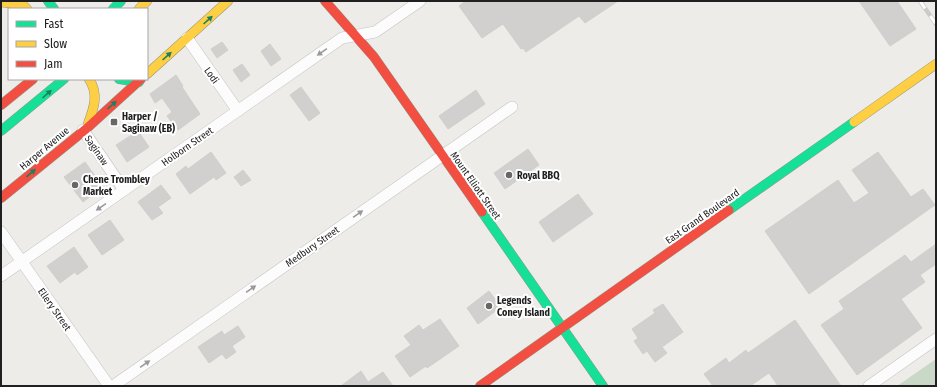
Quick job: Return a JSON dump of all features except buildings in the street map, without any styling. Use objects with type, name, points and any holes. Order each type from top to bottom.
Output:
[{"type":"main road","points":[[148,73],[228,1]]},
{"type":"main road","name":"Mount Elliott Street","points":[[325,1],[357,36],[374,58],[603,386]]},
{"type":"main road","points":[[1,2],[23,6],[26,8]]},
{"type":"main road","name":"East Grand Boulevard","points":[[480,386],[936,64]]},
{"type":"main road","points":[[1,105],[32,80]]},
{"type":"main road","points":[[1,131],[30,109],[63,80]]},
{"type":"main road","name":"Harper Avenue","points":[[1,198],[140,80]]},
{"type":"main road","points":[[84,129],[96,105],[91,82]]},
{"type":"street","name":"Holborn Street","points":[[1,276],[342,38],[375,32],[420,1]]},
{"type":"street","name":"Lodi","points":[[187,38],[238,111]]},
{"type":"street","name":"Medbury Street","points":[[113,386],[512,106]]},
{"type":"street","name":"Saginaw","points":[[84,129],[124,190]]},
{"type":"street","name":"Ellery Street","points":[[1,232],[109,386]]},
{"type":"street","points":[[869,386],[936,339]]},
{"type":"green space","points":[[936,359],[936,386],[897,386]]},
{"type":"railway","points":[[920,1],[936,24]]},
{"type":"traffic: fast","points":[[48,1],[53,8]]},
{"type":"traffic: fast","points":[[114,8],[121,1]]},
{"type":"traffic: fast","points":[[1,131],[63,80]]},
{"type":"traffic: fast","points":[[126,80],[139,82]]},
{"type":"traffic: fast","points":[[729,210],[854,122]]},
{"type":"traffic: fast","points":[[482,212],[603,386]]},
{"type":"traffic: slow","points":[[140,8],[147,1]]},
{"type":"traffic: slow","points":[[148,73],[228,1]]},
{"type":"traffic: slow","points":[[1,2],[23,5],[26,8]]},
{"type":"traffic: slow","points":[[854,122],[936,64]]},
{"type":"traffic: slow","points":[[88,124],[94,107],[95,96],[90,80]]},
{"type":"traffic: jam","points":[[325,1],[374,57],[482,212]]},
{"type":"traffic: jam","points":[[1,105],[32,80]]},
{"type":"traffic: jam","points":[[1,198],[86,129],[140,80]]},
{"type":"traffic: jam","points":[[480,386],[729,210]]},
{"type":"place","name":"Harper / Saginaw (EB)","points":[[114,122]]},
{"type":"place","name":"Royal BBQ","points":[[509,175]]},
{"type":"place","name":"Chene Trombley Market","points":[[75,185]]},
{"type":"place","name":"Legends Coney Island","points":[[489,306]]}]
